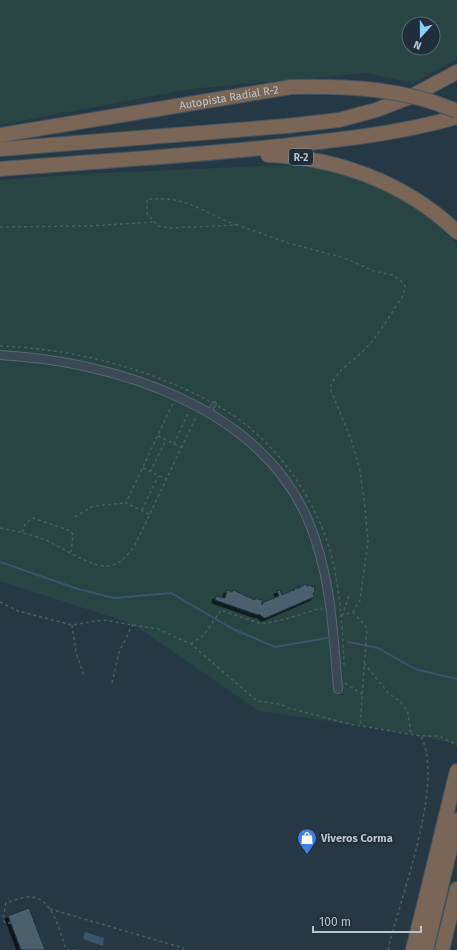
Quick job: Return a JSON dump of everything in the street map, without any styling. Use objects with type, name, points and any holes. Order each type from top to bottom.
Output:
[{"type":"highway","points":[[0,149],[286,126],[339,120],[376,110],[410,97],[457,72]]},
{"type":"highway","name":"Autopista Radial R-2","points":[[0,135],[291,87],[370,88],[406,94],[442,104],[457,111]]},
{"type":"highway","name":"R-2","points":[[0,169],[261,149],[365,137],[457,117]]},
{"type":"highway","name":"R-2","points":[[126,160],[135,163],[267,155],[290,156],[324,162],[362,172],[385,182],[428,208],[457,232]]},
{"type":"highway","points":[[413,950],[457,771]]},
{"type":"highway","points":[[426,950],[457,820]]},
{"type":"highway","points":[[442,950],[457,889]]},
{"type":"street","points":[[0,355],[58,361],[87,366],[129,378],[177,396],[209,413],[237,430],[255,446],[273,465],[294,495],[308,519],[320,552],[326,573],[338,689]]},
{"type":"lane","points":[[209,413],[214,404]]},
{"type":"path","points":[[191,644],[204,635],[221,610],[262,624],[286,619],[321,608],[325,616],[342,616],[353,612],[360,600],[367,547],[365,508],[360,471],[352,442],[330,388],[334,378],[366,349],[403,296],[405,286],[400,280],[392,275],[374,271],[344,258],[288,243],[237,225],[217,218],[196,206],[177,200],[147,199],[147,213],[158,226],[171,228],[237,225]]},
{"type":"path","points":[[0,227],[88,226],[154,222]]},
{"type":"path","points":[[126,504],[177,396]]},
{"type":"path","points":[[174,444],[196,406]]},
{"type":"path","points":[[0,528],[22,532],[46,540],[92,562],[108,566],[123,560],[134,545],[166,479],[181,447],[196,406]]},
{"type":"path","points":[[158,436],[181,447]]},
{"type":"path","points":[[150,472],[166,440]]},
{"type":"path","points":[[143,468],[166,479]]},
{"type":"path","points":[[142,510],[158,476]]},
{"type":"path","points":[[75,516],[93,506],[126,504],[149,514]]},
{"type":"path","points":[[22,532],[25,524],[33,518],[71,531],[73,535],[71,552]]},
{"type":"path","points":[[342,616],[350,593]]},
{"type":"path","points":[[0,602],[18,611],[72,625],[103,620],[158,629],[191,644],[257,701],[280,704],[288,708],[360,726],[421,736],[439,736],[457,745]]},
{"type":"path","points":[[353,612],[367,628],[360,726]]},
{"type":"path","points":[[112,683],[119,652],[133,624]]},
{"type":"path","points":[[72,625],[76,653],[84,675]]},
{"type":"path","points":[[364,663],[389,694],[400,701],[408,713],[410,734]]},
{"type":"path","points":[[345,683],[362,694]]},
{"type":"path","points":[[388,950],[416,851],[427,789],[426,747],[421,736]]},
{"type":"path","points":[[11,923],[5,923],[3,918],[6,903],[28,897],[40,900],[50,909],[183,948],[183,950]]},
{"type":"path","points":[[50,909],[66,950],[74,948],[79,950]]},
{"type":"green space","points":[[0,0],[457,0],[457,59],[413,83],[367,73],[190,89],[0,125]]},
{"type":"green space","points":[[282,165],[322,169],[364,181],[393,194],[431,219],[457,244],[457,745],[410,733],[259,711],[133,624],[0,581],[0,180],[85,174]]},
{"type":"water","points":[[85,932],[104,938],[103,946],[83,939]]},
{"type":"building","points":[[306,584],[307,586],[314,586],[314,597],[264,618],[259,614],[258,615],[215,600],[216,596],[225,598],[227,590],[232,592],[233,590],[255,600],[255,598],[260,600],[262,598],[262,605],[264,602],[279,596],[277,591],[280,590],[282,595],[293,590],[294,591],[295,588],[299,588]]},
{"type":"building","points":[[29,908],[45,950],[21,950],[8,916]]},
{"type":"waterway","points":[[0,562],[78,589],[114,598],[171,593],[233,629],[275,647],[327,638]]},
{"type":"waterway","points":[[348,642],[378,648],[415,669],[457,679]]},
{"type":"place","name":"Viveros Corma","points":[[307,855]]}]
